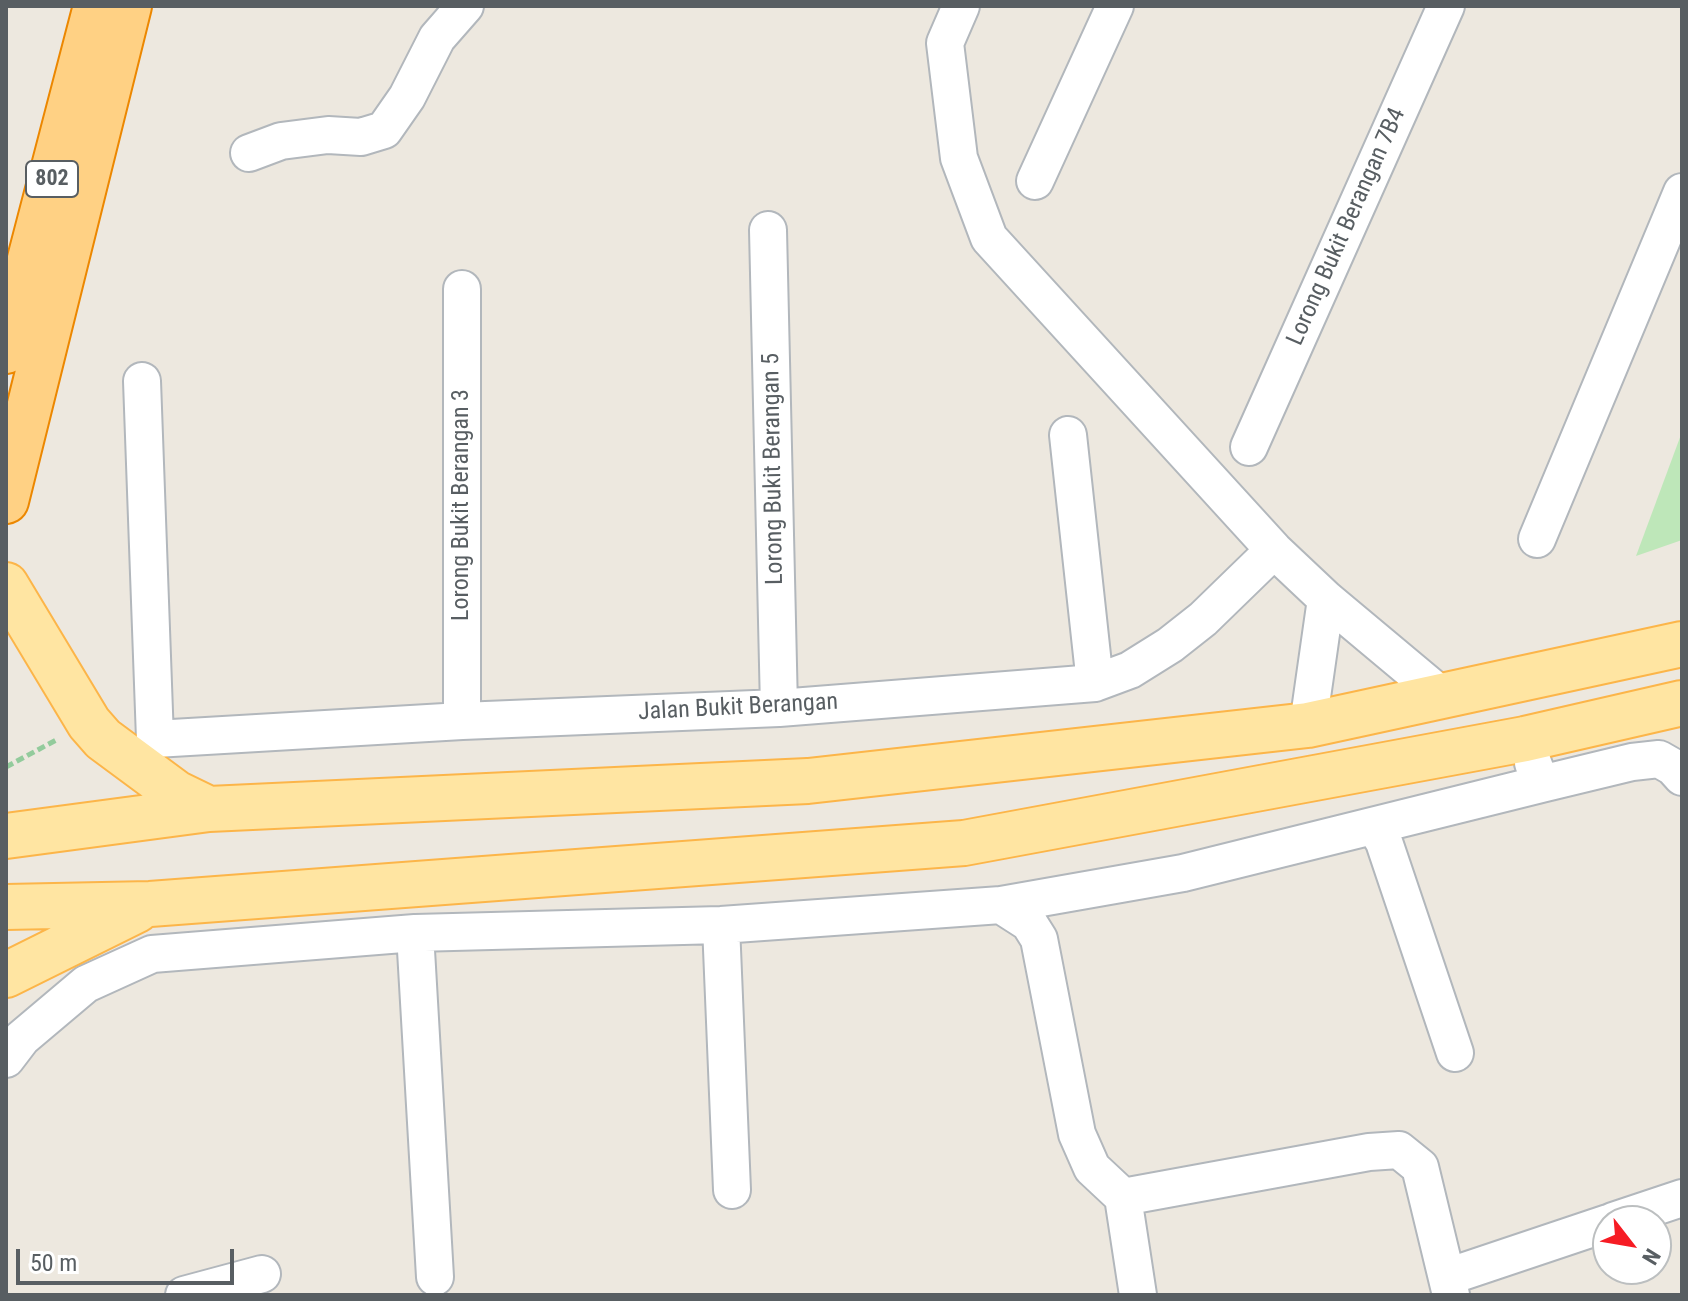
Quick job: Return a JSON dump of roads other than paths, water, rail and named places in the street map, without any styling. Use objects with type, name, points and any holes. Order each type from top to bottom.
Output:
[{"type":"highway","name":"802","points":[[6,351],[96,6]]},
{"type":"highway","name":"802","points":[[6,501],[129,6]]},
{"type":"main road","points":[[6,585],[89,723],[103,739],[176,793],[209,809]]},
{"type":"main road","points":[[6,836],[209,809],[808,781],[1308,725],[1682,644]]},
{"type":"main road","points":[[6,907],[150,904],[964,843],[1525,739],[1682,703]]},
{"type":"main road","points":[[6,975],[150,904]]},
{"type":"street","points":[[249,153],[281,141],[328,135],[361,137],[384,130],[407,97],[437,38],[465,6]]},
{"type":"street","points":[[961,6],[945,43],[959,158],[989,238],[1274,550],[1326,599],[1442,696]]},
{"type":"street","points":[[1035,181],[1115,6]]},
{"type":"street","name":"Lorong Bukit Berangan 7B4","points":[[1249,447],[1446,6]]},
{"type":"street","points":[[1537,539],[1682,192]]},
{"type":"street","name":"Lorong Bukit Berangan 5","points":[[768,230],[779,708]]},
{"type":"street","name":"Lorong Bukit Berangan 3","points":[[462,289],[462,721]]},
{"type":"street","name":"Jalan Bukit Berangan","points":[[142,381],[155,739],[462,721],[779,708],[1095,683],[1130,670],[1170,645],[1203,619],[1274,550]]},
{"type":"street","points":[[1068,435],[1095,683]]},
{"type":"street","points":[[1308,725],[1326,599]]},
{"type":"street","points":[[1525,739],[1541,784]]},
{"type":"street","points":[[6,1059],[22,1038],[86,984],[152,954],[415,933],[721,925],[1001,905],[1183,873],[1632,762],[1659,759],[1682,777]]},
{"type":"street","points":[[1375,827],[1384,842],[1455,1053]]},
{"type":"street","points":[[1001,905],[1029,923],[1039,939],[1077,1134],[1092,1168],[1123,1197],[1138,1295]]},
{"type":"street","points":[[721,925],[732,1190]]},
{"type":"street","points":[[415,933],[435,1277]]},
{"type":"street","points":[[1123,1197],[1369,1152],[1399,1150],[1420,1167],[1449,1286],[1592,1230]]},
{"type":"street","points":[[1661,1205],[1682,1198]]},
{"type":"street","points":[[184,1295],[262,1274]]}]
